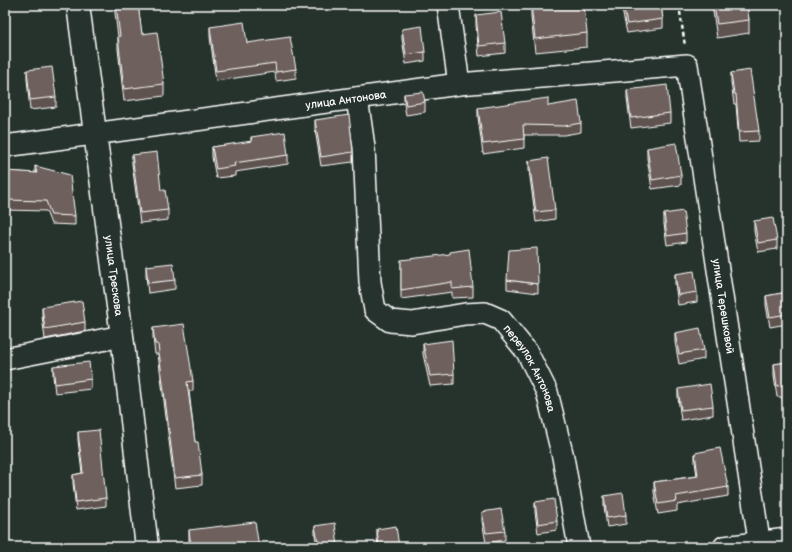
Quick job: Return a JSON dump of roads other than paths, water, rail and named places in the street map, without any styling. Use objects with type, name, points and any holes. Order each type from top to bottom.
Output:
[{"type":"main road","name":"улица Трескова","points":[[78,5],[122,336],[147,547]]},
{"type":"street","points":[[448,5],[459,84]]},
{"type":"street","name":"улица Антонова","points":[[5,146],[459,84],[687,65]]},
{"type":"street","name":"улица Терешковой","points":[[687,65],[760,545]]},
{"type":"street","name":"переулок Антонова","points":[[357,98],[364,147],[370,282],[375,310],[390,321],[404,323],[465,314],[485,313],[501,320],[527,352],[546,392],[563,457],[579,547]]},
{"type":"street","points":[[5,359],[122,336]]},
{"type":"street","points":[[724,547],[760,545],[787,539]]}]
